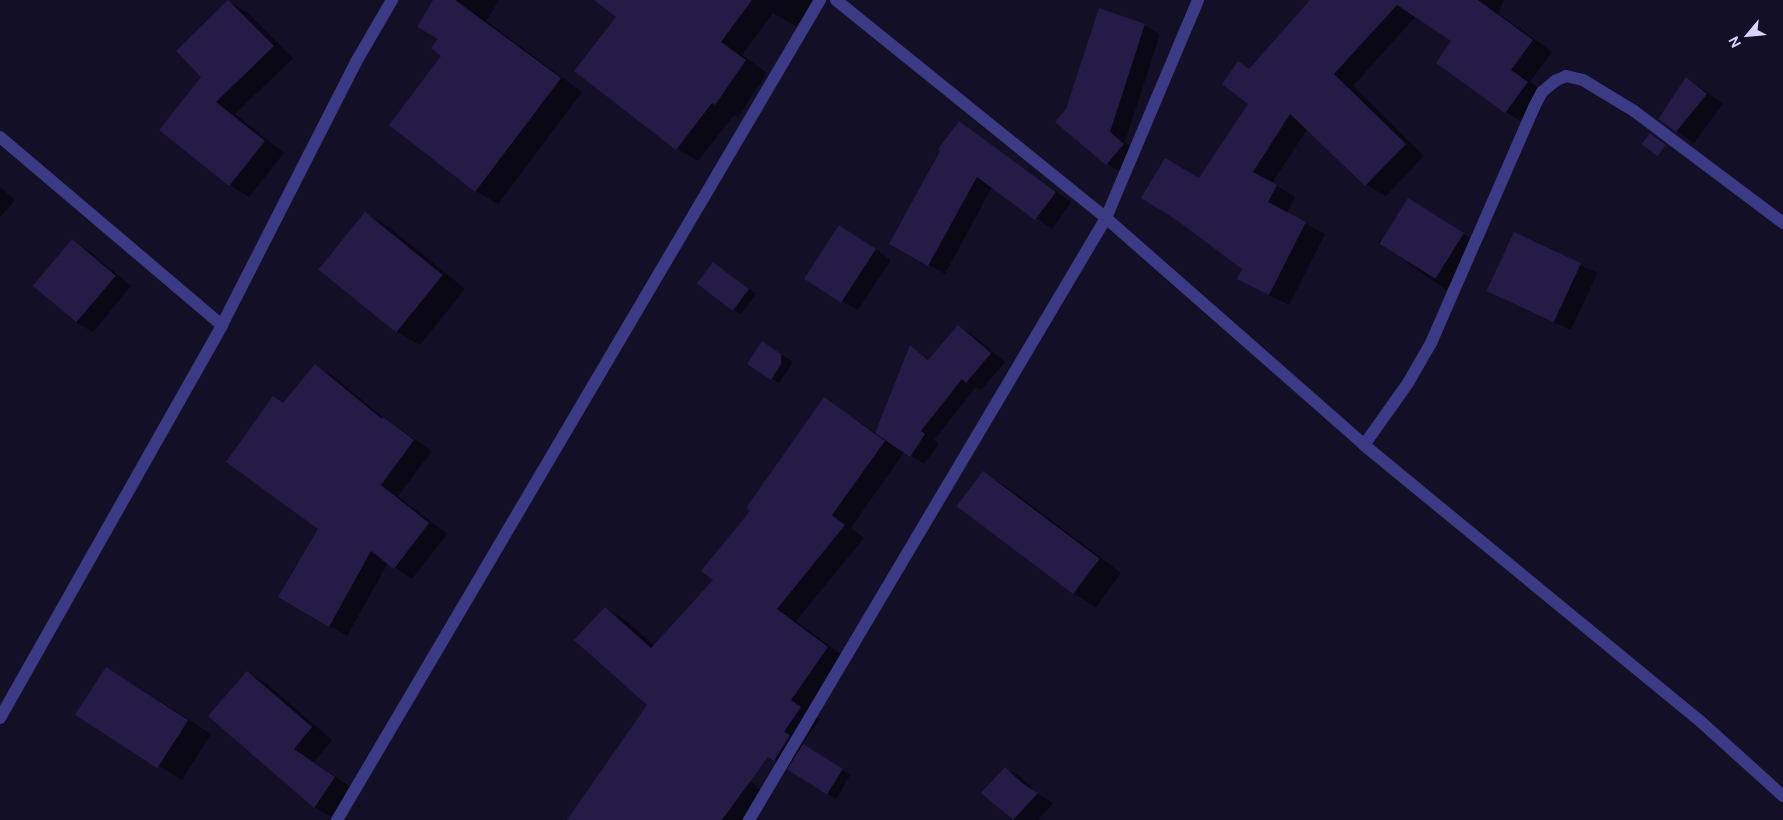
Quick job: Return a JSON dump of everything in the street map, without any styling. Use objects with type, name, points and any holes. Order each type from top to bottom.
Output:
[{"type":"street","points":[[0,718],[222,325],[356,62],[392,0]]},
{"type":"street","points":[[337,820],[820,0]]},
{"type":"street","points":[[836,0],[1106,218],[1364,445],[1700,721],[1783,796]]},
{"type":"street","points":[[749,820],[1106,218],[1198,0]]},
{"type":"street","points":[[1364,445],[1408,382],[1431,343],[1534,107],[1542,92],[1555,81],[1566,76],[1583,80],[1634,111],[1783,223]]},
{"type":"street","points":[[0,137],[222,325]]},
{"type":"building","points":[[228,0],[274,46],[216,102],[265,141],[229,186],[159,130],[201,77],[176,51]]},
{"type":"building","points":[[433,0],[455,0],[561,78],[475,192],[389,125],[441,56],[431,48],[438,39],[417,27]]},
{"type":"building","points":[[594,0],[752,0],[721,42],[746,60],[715,105],[712,103],[676,150],[574,71],[616,17]]},
{"type":"building","points":[[1310,0],[1478,0],[1533,40],[1511,70],[1528,82],[1505,113],[1436,63],[1451,41],[1397,5],[1334,74],[1406,144],[1365,186],[1290,114],[1253,172],[1277,185],[1268,202],[1306,222],[1269,295],[1237,279],[1242,269],[1178,221],[1141,198],[1165,158],[1199,178],[1248,104],[1222,84],[1238,61],[1249,69]]},
{"type":"building","points":[[1099,8],[1145,24],[1110,132],[1124,144],[1106,165],[1055,122],[1066,109]]},
{"type":"building","points":[[1686,77],[1707,94],[1676,132],[1658,119]]},
{"type":"building","points":[[959,121],[1056,192],[1035,220],[977,177],[928,266],[889,244],[940,151],[938,149]]},
{"type":"building","points":[[1650,133],[1666,145],[1658,156],[1642,144]]},
{"type":"building","points":[[1408,198],[1464,233],[1435,279],[1379,244]]},
{"type":"building","points":[[365,212],[443,275],[396,332],[318,270]]},
{"type":"building","points":[[839,225],[876,249],[841,303],[804,279]]},
{"type":"building","points":[[1514,232],[1581,263],[1554,322],[1487,291]]},
{"type":"building","points":[[72,239],[116,276],[76,322],[33,286]]},
{"type":"building","points":[[713,262],[749,289],[733,311],[697,284]]},
{"type":"building","points":[[958,325],[991,353],[966,383],[962,379],[921,431],[925,434],[910,457],[875,433],[910,345],[928,360]]},
{"type":"building","points":[[762,341],[781,354],[781,364],[771,380],[747,364]]},
{"type":"building","points":[[315,364],[382,419],[383,417],[414,440],[381,485],[429,523],[394,569],[371,551],[329,627],[278,597],[318,529],[226,462],[273,396],[283,403]]},
{"type":"building","points":[[824,397],[885,441],[832,515],[845,525],[777,609],[828,647],[791,700],[801,707],[784,732],[790,735],[774,761],[768,757],[722,820],[567,820],[647,705],[574,640],[605,607],[651,648],[713,580],[701,571],[750,511],[746,508]]},
{"type":"building","points":[[983,471],[1100,559],[1073,594],[957,506]]},
{"type":"building","points":[[106,667],[188,720],[157,768],[75,715]]},
{"type":"building","points":[[247,671],[312,727],[294,749],[335,777],[314,808],[208,716]]},
{"type":"building","points":[[803,744],[843,769],[827,794],[787,769]]},
{"type":"building","points":[[1005,767],[1022,783],[1038,793],[1013,820],[981,793]]}]
